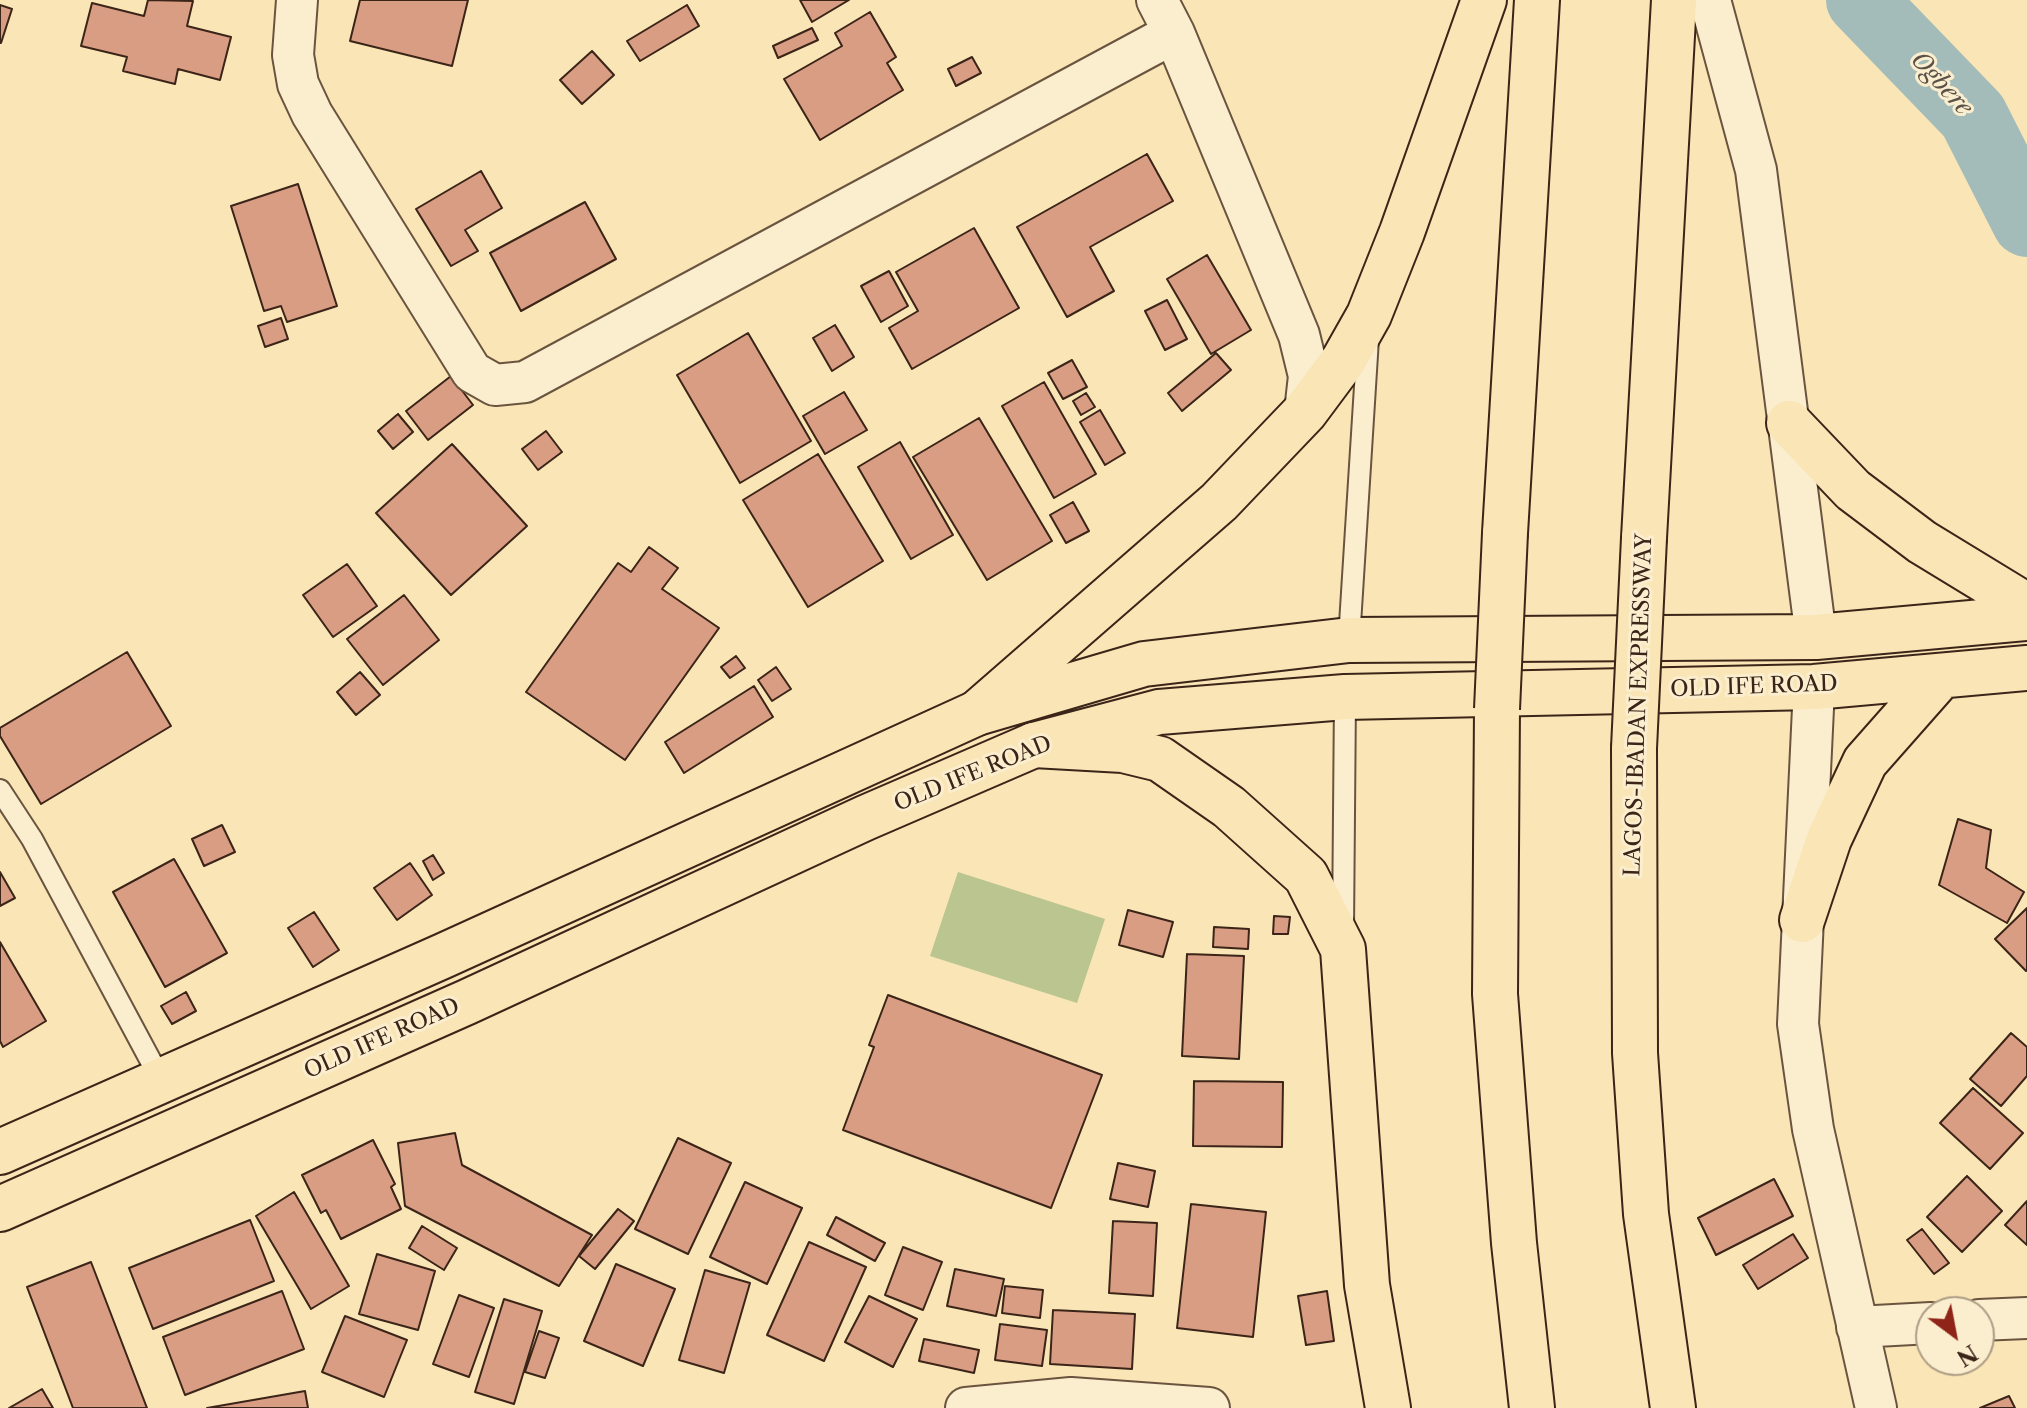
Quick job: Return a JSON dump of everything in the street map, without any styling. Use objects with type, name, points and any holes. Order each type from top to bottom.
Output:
[{"type":"main road","points":[[977,713],[1219,502],[1305,412],[1343,361],[1369,315],[1402,232],[1484,0]]},
{"type":"main road","points":[[1532,1408],[1514,1243],[1495,994],[1497,709],[1537,0]]},
{"type":"main road","name":"LAGOS-IBADAN EXPRESSWAY","points":[[1673,1408],[1646,1214],[1635,1053],[1634,748],[1674,0]]},
{"type":"main road","points":[[1789,423],[1853,490],[1922,542],[2027,606]]},
{"type":"main road","points":[[0,1152],[443,956],[977,713],[1144,664],[1349,640],[1816,637],[2027,618]]},
{"type":"main road","name":"OLD IFE ROAD","points":[[0,1209],[467,1002],[865,818],[1034,745],[1159,712],[1345,697],[1814,687],[2027,668]]},
{"type":"main road","points":[[1802,920],[1829,839],[1865,762],[1940,677]]},
{"type":"main road","points":[[1034,745],[1123,750],[1160,759],[1229,807],[1306,876],[1343,949],[1367,1285],[1388,1408]]},
{"type":"street","points":[[297,0],[293,55],[298,84],[312,114],[472,372],[495,385],[525,382],[1166,16],[1299,335],[1309,376],[1305,412]]},
{"type":"street","points":[[1710,0],[1756,170],[1816,637]]},
{"type":"street","points":[[1814,687],[1798,1024],[1813,1129],[1876,1408]]},
{"type":"street","points":[[1995,1319],[2027,1318]]},
{"type":"street","points":[[1857,1327],[1915,1324]]},
{"type":"street","points":[[966,1408],[1071,1398],[1209,1408]]},
{"type":"lane","points":[[1349,640],[1369,315]]},
{"type":"lane","points":[[1343,949],[1345,697]]},
{"type":"lane","points":[[0,790],[32,839],[161,1080]]},
{"type":"green space","points":[[958,872],[1105,919],[1077,1003],[930,956]]},
{"type":"building","points":[[148,0],[193,1],[187,26],[231,37],[220,80],[178,69],[175,84],[123,71],[127,57],[81,46],[92,3],[144,16]]},
{"type":"building","points":[[360,0],[468,0],[452,66],[350,41]]},
{"type":"building","points":[[800,0],[849,0],[812,22]]},
{"type":"building","points":[[0,5],[12,9],[1,43],[0,43]]},
{"type":"building","points":[[687,5],[699,26],[640,61],[627,41]]},
{"type":"building","points":[[870,12],[896,57],[887,63],[903,90],[820,140],[784,79],[842,46],[835,33]]},
{"type":"building","points":[[812,28],[818,40],[778,58],[773,46]]},
{"type":"building","points":[[592,51],[614,75],[582,104],[560,80]]},
{"type":"building","points":[[972,57],[981,73],[956,86],[948,69]]},
{"type":"building","points":[[1147,154],[1173,201],[1090,247],[1114,291],[1067,317],[1017,227]]},
{"type":"building","points":[[481,171],[502,208],[465,230],[478,251],[451,266],[416,209]]},
{"type":"building","points":[[298,184],[337,306],[287,322],[281,306],[264,311],[231,206]]},
{"type":"building","points":[[585,202],[616,259],[521,311],[490,253]]},
{"type":"building","points":[[974,228],[1019,308],[912,369],[889,328],[918,311],[896,272]]},
{"type":"building","points":[[1207,255],[1251,330],[1211,354],[1167,279]]},
{"type":"building","points":[[889,271],[908,306],[881,322],[861,286]]},
{"type":"building","points":[[1167,300],[1187,339],[1165,350],[1145,311]]},
{"type":"building","points":[[281,318],[288,339],[265,347],[258,326]]},
{"type":"building","points":[[835,325],[854,357],[832,371],[813,338]]},
{"type":"building","points":[[748,333],[811,441],[740,483],[677,375]]},
{"type":"building","points":[[1216,353],[1231,370],[1182,411],[1168,393]]},
{"type":"building","points":[[1072,360],[1087,387],[1063,399],[1048,373]]},
{"type":"building","points":[[451,376],[473,405],[428,440],[406,411]]},
{"type":"building","points":[[1044,382],[1096,474],[1054,498],[1002,406]]},
{"type":"building","points":[[844,392],[867,430],[825,454],[803,416]]},
{"type":"building","points":[[1086,393],[1095,407],[1081,415],[1073,401]]},
{"type":"building","points":[[1100,410],[1125,453],[1105,465],[1080,422]]},
{"type":"building","points":[[398,414],[413,432],[393,449],[378,431]]},
{"type":"building","points":[[979,418],[1052,541],[987,580],[913,457]]},
{"type":"building","points":[[546,431],[562,452],[538,470],[522,449]]},
{"type":"building","points":[[900,442],[953,535],[911,559],[858,467]]},
{"type":"building","points":[[452,444],[527,526],[451,595],[376,513]]},
{"type":"building","points":[[818,454],[883,561],[808,607],[743,500]]},
{"type":"building","points":[[1073,502],[1089,531],[1066,543],[1050,515]]},
{"type":"building","points":[[649,547],[678,568],[662,589],[719,628],[625,760],[526,692],[618,563],[631,572]]},
{"type":"building","points":[[347,564],[377,606],[333,637],[303,595]]},
{"type":"building","points":[[404,595],[439,640],[383,685],[347,639]]},
{"type":"building","points":[[127,652],[171,726],[41,804],[0,736],[0,728]]},
{"type":"building","points":[[736,656],[745,668],[730,678],[721,667]]},
{"type":"building","points":[[776,667],[791,689],[772,701],[758,680]]},
{"type":"building","points":[[360,672],[380,695],[356,715],[337,692]]},
{"type":"building","points":[[754,686],[773,717],[684,773],[665,742]]},
{"type":"building","points":[[1958,819],[1991,830],[1986,868],[2024,892],[2007,923],[1939,885]]},
{"type":"building","points":[[222,825],[235,852],[204,866],[192,839]]},
{"type":"building","points":[[433,855],[444,873],[433,880],[423,861]]},
{"type":"building","points":[[174,859],[227,953],[165,987],[113,892]]},
{"type":"building","points":[[410,863],[432,895],[397,920],[374,888]]},
{"type":"building","points":[[0,872],[15,898],[0,906]]},
{"type":"building","points":[[2027,908],[2027,970],[2026,971],[1995,939]]},
{"type":"building","points":[[1128,910],[1173,922],[1163,957],[1119,945]]},
{"type":"building","points":[[314,912],[339,950],[313,967],[288,928]]},
{"type":"building","points":[[1274,916],[1290,917],[1288,934],[1273,934]]},
{"type":"building","points":[[1214,927],[1249,929],[1248,949],[1213,947]]},
{"type":"building","points":[[0,942],[46,1021],[3,1047],[0,1041]]},
{"type":"building","points":[[1187,954],[1244,956],[1239,1059],[1182,1056]]},
{"type":"building","points":[[186,992],[196,1011],[172,1024],[161,1006]]},
{"type":"building","points":[[888,995],[1102,1075],[1051,1208],[843,1130],[874,1047],[869,1045]]},
{"type":"building","points":[[2011,1033],[2027,1047],[2027,1076],[2001,1106],[1970,1079]]},
{"type":"building","points":[[1194,1081],[1283,1082],[1282,1147],[1193,1146]]},
{"type":"building","points":[[1973,1088],[2023,1133],[1990,1169],[1940,1123]]},
{"type":"building","points":[[455,1133],[462,1165],[592,1235],[559,1286],[405,1206],[398,1143]]},
{"type":"building","points":[[678,1138],[731,1163],[688,1254],[635,1229]]},
{"type":"building","points":[[373,1140],[395,1184],[391,1187],[401,1209],[341,1239],[326,1210],[321,1213],[302,1175]]},
{"type":"building","points":[[1118,1163],[1155,1171],[1148,1207],[1110,1199]]},
{"type":"building","points":[[1967,1176],[2002,1211],[1962,1252],[1927,1217]]},
{"type":"building","points":[[1774,1179],[1793,1216],[1716,1255],[1698,1218]]},
{"type":"building","points":[[745,1182],[802,1208],[767,1284],[710,1257]]},
{"type":"building","points":[[294,1192],[349,1286],[311,1309],[256,1216]]},
{"type":"building","points":[[2027,1201],[2027,1245],[2005,1225]]},
{"type":"building","points":[[1191,1204],[1266,1212],[1253,1337],[1177,1328]]},
{"type":"building","points":[[618,1209],[634,1221],[595,1269],[579,1256]]},
{"type":"building","points":[[836,1217],[885,1243],[875,1261],[827,1235]]},
{"type":"building","points":[[250,1220],[274,1281],[153,1329],[129,1268]]},
{"type":"building","points":[[1113,1221],[1157,1223],[1153,1296],[1109,1293]]},
{"type":"building","points":[[422,1226],[457,1248],[444,1270],[409,1248]]},
{"type":"building","points":[[1922,1229],[1949,1263],[1934,1274],[1907,1240]]},
{"type":"building","points":[[1793,1234],[1808,1258],[1758,1289],[1743,1265]]},
{"type":"building","points":[[809,1242],[866,1267],[824,1361],[767,1335]]},
{"type":"building","points":[[903,1247],[942,1262],[923,1310],[885,1295]]},
{"type":"building","points":[[377,1254],[435,1271],[418,1330],[359,1314]]},
{"type":"building","points":[[91,1262],[147,1408],[73,1408],[27,1287]]},
{"type":"building","points":[[616,1264],[675,1289],[643,1366],[584,1341]]},
{"type":"building","points":[[955,1269],[1004,1279],[996,1316],[947,1306]]},
{"type":"building","points":[[705,1270],[750,1283],[724,1373],[679,1360]]},
{"type":"building","points":[[1005,1286],[1043,1290],[1040,1318],[1002,1313]]},
{"type":"building","points":[[282,1291],[304,1349],[185,1395],[163,1337]]},
{"type":"building","points":[[1327,1291],[1334,1341],[1306,1345],[1298,1296]]},
{"type":"building","points":[[459,1295],[494,1308],[469,1377],[433,1364]]},
{"type":"building","points":[[869,1296],[917,1319],[893,1367],[845,1342]]},
{"type":"building","points":[[504,1299],[542,1311],[514,1404],[475,1392]]},
{"type":"building","points":[[1053,1310],[1135,1314],[1132,1369],[1050,1364]]},
{"type":"building","points":[[345,1316],[407,1340],[384,1397],[322,1372]]},
{"type":"building","points":[[1000,1324],[1047,1330],[1042,1366],[995,1360]]},
{"type":"building","points":[[539,1331],[559,1338],[545,1378],[525,1372]]},
{"type":"building","points":[[924,1339],[979,1350],[974,1373],[919,1361]]},
{"type":"building","points":[[42,1389],[53,1408],[9,1408]]},
{"type":"building","points":[[305,1391],[308,1408],[207,1408]]},
{"type":"building","points":[[2009,1396],[2015,1408],[1980,1408]]},
{"type":"waterway","name":"Ogbere","points":[[1861,0],[1973,116],[2027,222]]}]
